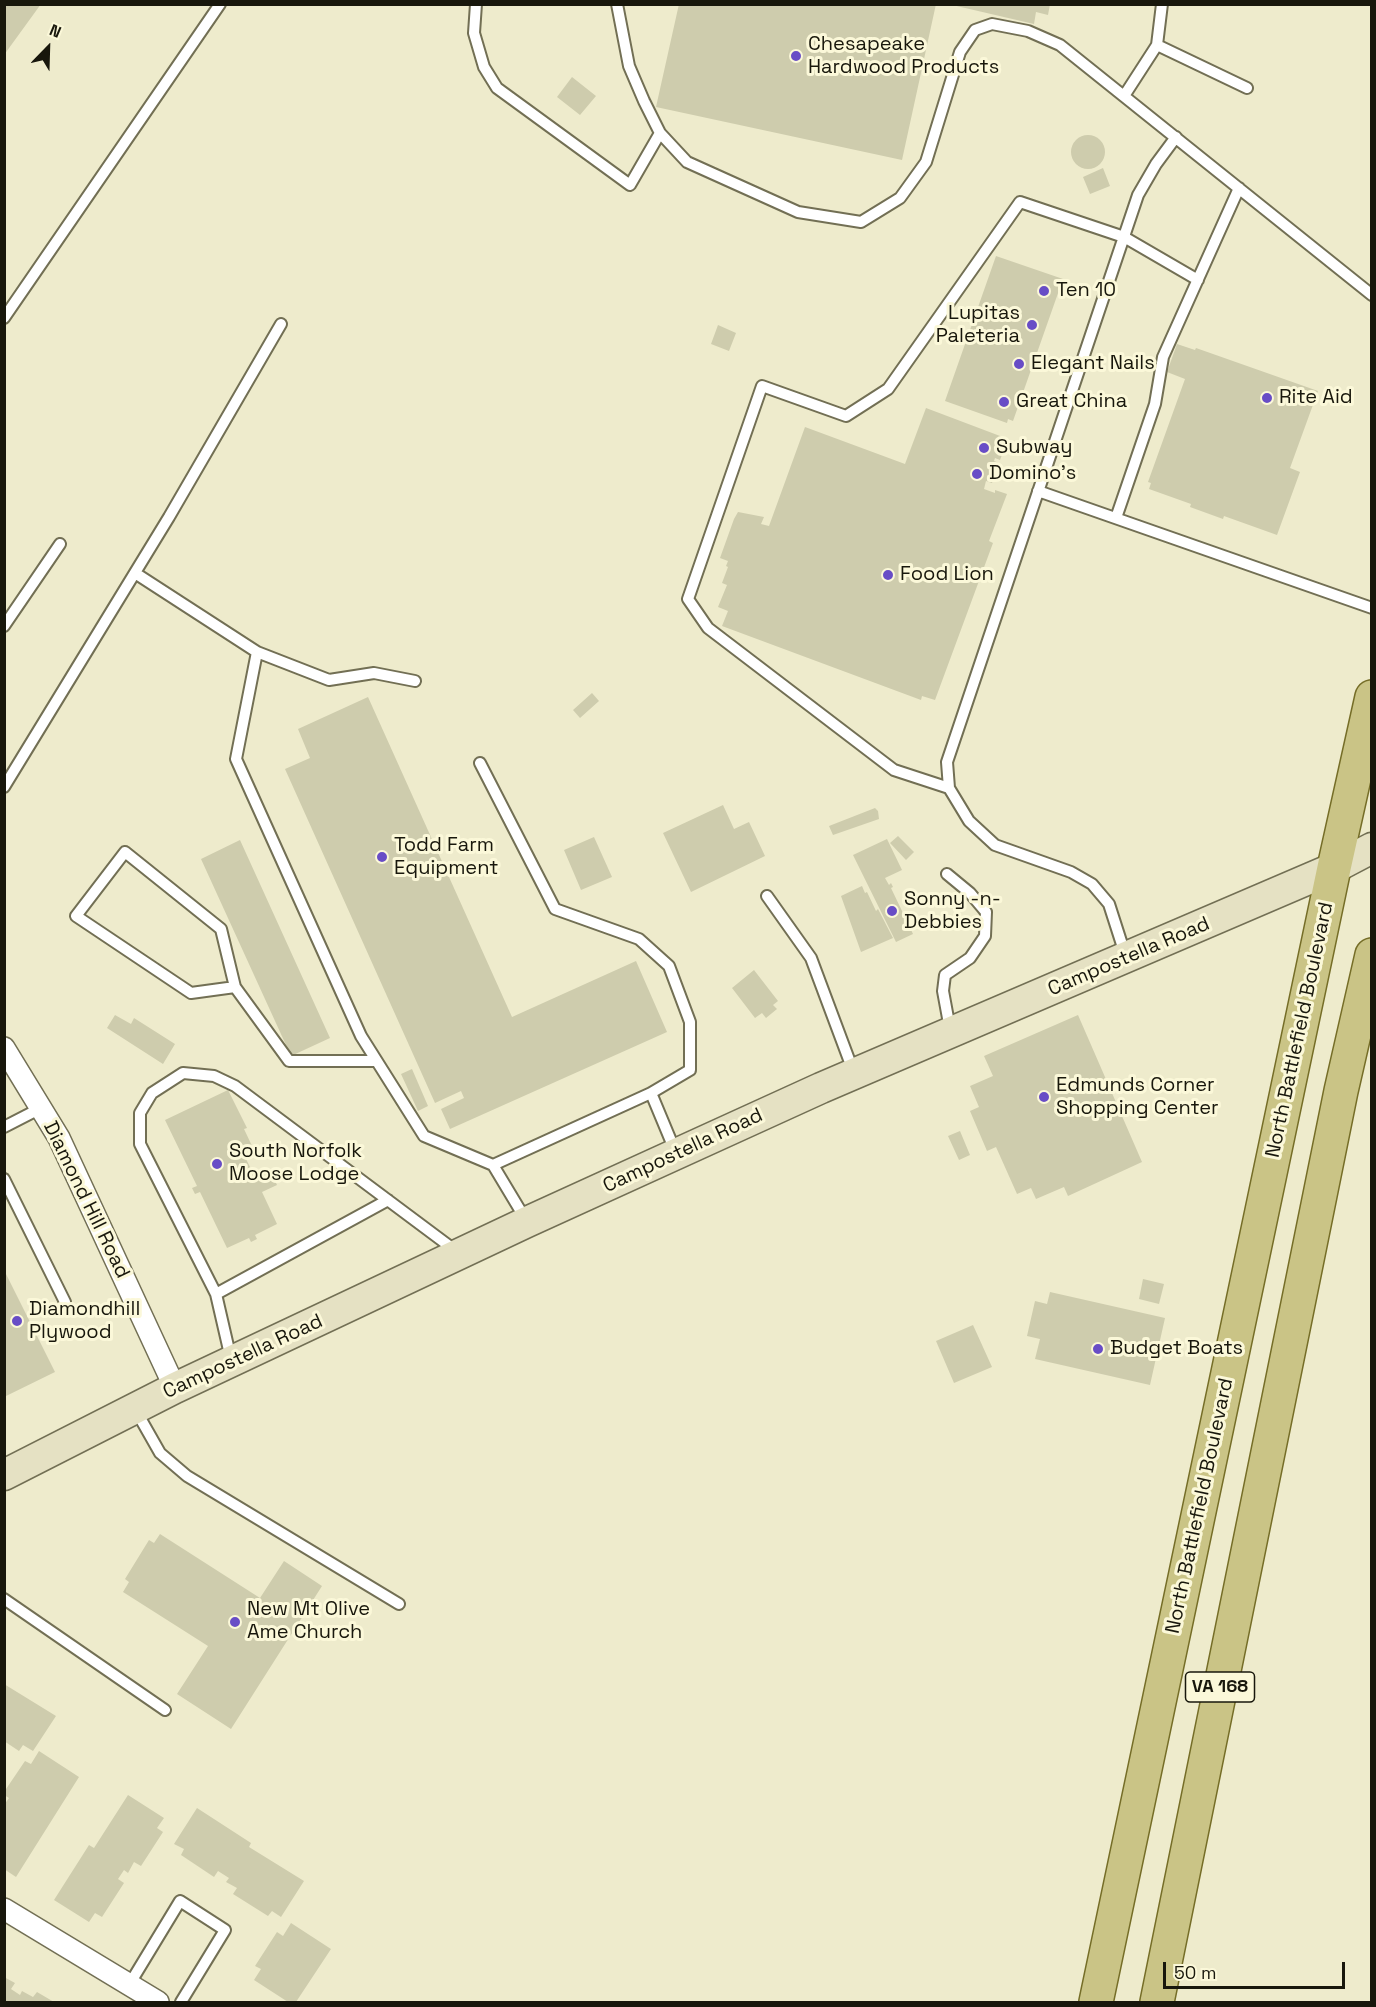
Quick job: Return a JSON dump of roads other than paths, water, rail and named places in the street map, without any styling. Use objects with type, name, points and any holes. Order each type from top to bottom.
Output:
[{"type":"main road","name":"VA 168","points":[[1334,868],[1371,697]]},
{"type":"main road","name":"Campostella Road","points":[[4,1475],[175,1388],[528,1222],[854,1074],[1334,868],[1371,848]]},
{"type":"main road","name":"North Battlefield Boulevard","points":[[1096,2002],[1334,868]]},
{"type":"main road","name":"VA 168","points":[[1157,2002],[1371,954]]},
{"type":"street","name":"Diamond Hill Road","points":[[4,1048],[59,1138],[175,1388]]},
{"type":"street","points":[[4,1909],[158,2002]]},
{"type":"lane","points":[[4,318],[220,4]]},
{"type":"lane","points":[[476,4],[474,33],[484,67],[497,88],[630,185],[660,133]]},
{"type":"lane","points":[[617,4],[629,66],[660,133],[687,162],[798,212],[861,222],[900,198],[926,162],[960,52],[975,30],[992,24],[1028,31],[1060,45],[1371,295]]},
{"type":"lane","points":[[1124,96],[1157,45],[1162,4]]},
{"type":"lane","points":[[1157,45],[1247,88]]},
{"type":"lane","points":[[1126,958],[1109,904],[1092,884],[1071,872],[995,845],[969,821],[949,788],[946,762],[1138,195],[1156,164],[1176,137]]},
{"type":"lane","points":[[1116,518],[1155,404],[1163,357],[1239,188]]},
{"type":"lane","points":[[949,788],[894,770],[708,628],[688,599],[762,386],[846,416],[888,390],[1020,202],[1124,237],[1198,280]]},
{"type":"lane","points":[[4,786],[135,573],[281,324]]},
{"type":"lane","points":[[1038,491],[1371,608]]},
{"type":"lane","points":[[4,626],[60,544]]},
{"type":"lane","points":[[135,573],[257,652],[329,680],[374,673],[415,681]]},
{"type":"lane","points":[[257,652],[236,759],[361,1036],[424,1136],[493,1165],[528,1222]]},
{"type":"lane","points":[[480,763],[555,909],[639,939],[669,966],[690,1023],[690,1070],[651,1093],[493,1165]]},
{"type":"lane","points":[[235,987],[191,993],[76,916],[125,852],[221,929],[235,987],[289,1061],[376,1061]]},
{"type":"lane","points":[[947,874],[970,893],[986,912],[985,936],[970,958],[945,975],[943,991],[951,1032]]},
{"type":"lane","points":[[767,896],[811,958],[854,1074]]},
{"type":"lane","points":[[232,1362],[216,1294],[140,1144],[140,1113],[152,1093],[183,1073],[214,1076],[235,1086],[461,1255]]},
{"type":"lane","points":[[651,1093],[676,1155]]},
{"type":"lane","points":[[4,1126],[41,1108]]},
{"type":"lane","points":[[4,1179],[65,1302]]},
{"type":"lane","points":[[216,1294],[388,1200]]},
{"type":"lane","points":[[135,1409],[160,1453],[187,1476],[399,1604]]},
{"type":"lane","points":[[4,1599],[165,1710]]},
{"type":"lane","points":[[129,1985],[180,1901],[225,1930],[181,2002]]},
{"type":"place","name":"Chesapeake Hardwood Products","points":[[796,56]]},
{"type":"place","name":"Ten 10","points":[[1044,291]]},
{"type":"place","name":"Lupitas Paleteria","points":[[1032,325]]},
{"type":"place","name":"Elegant Nails","points":[[1019,364]]},
{"type":"place","name":"Rite Aid","points":[[1267,398]]},
{"type":"place","name":"Great China","points":[[1004,402]]},
{"type":"place","name":"Subway","points":[[984,448]]},
{"type":"place","name":"Domino's","points":[[977,474]]},
{"type":"place","name":"Food Lion","points":[[888,575]]},
{"type":"place","name":"Todd Farm Equipment","points":[[382,857]]},
{"type":"place","name":"Sonny -n- Debbies","points":[[892,911]]},
{"type":"place","name":"Edmunds Corner Shopping Center","points":[[1044,1097]]},
{"type":"place","name":"South Norfolk Moose Lodge","points":[[217,1164]]},
{"type":"place","name":"Diamondhill Plywood","points":[[17,1321]]},
{"type":"place","name":"Budget Boats","points":[[1098,1349]]},
{"type":"place","name":"New Mt Olive Ame Church","points":[[235,1622]]}]
